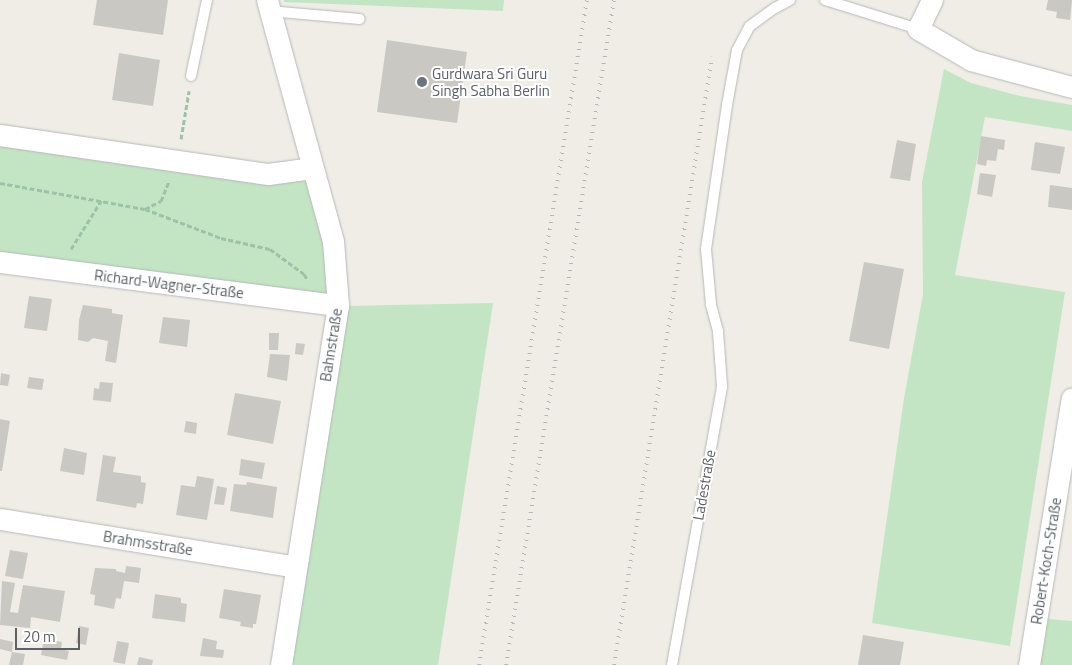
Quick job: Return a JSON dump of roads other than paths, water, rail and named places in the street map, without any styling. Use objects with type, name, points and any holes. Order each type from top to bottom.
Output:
[{"type":"street","points":[[932,0],[918,29],[971,60],[1072,87]]},
{"type":"street","name":"Bahnstraße","points":[[268,5],[333,242],[329,304],[281,665]]},
{"type":"street","points":[[0,135],[268,174],[312,168]]},
{"type":"street","name":"Richard-Wagner-Straße","points":[[0,262],[329,304]]},
{"type":"street","name":"Robert-Koch-Straße","points":[[1029,665],[1072,398]]},
{"type":"street","name":"Brahmsstraße","points":[[0,519],[295,567]]},
{"type":"lane","points":[[191,76],[207,0]]},
{"type":"lane","name":"Ladestraße","points":[[672,665],[722,386],[718,331],[712,304],[706,249],[712,198],[737,50],[750,26],[790,0]]},
{"type":"lane","points":[[825,0],[918,29]]},
{"type":"lane","points":[[268,5],[360,19]]},
{"type":"railway","points":[[479,665],[587,0]]},
{"type":"railway","points":[[506,665],[614,0]]},
{"type":"railway","points":[[614,665],[712,57]]},
{"type":"place","name":"Gurdwara Sri Guru Singh Sabha Berlin","points":[[422,82]]}]
